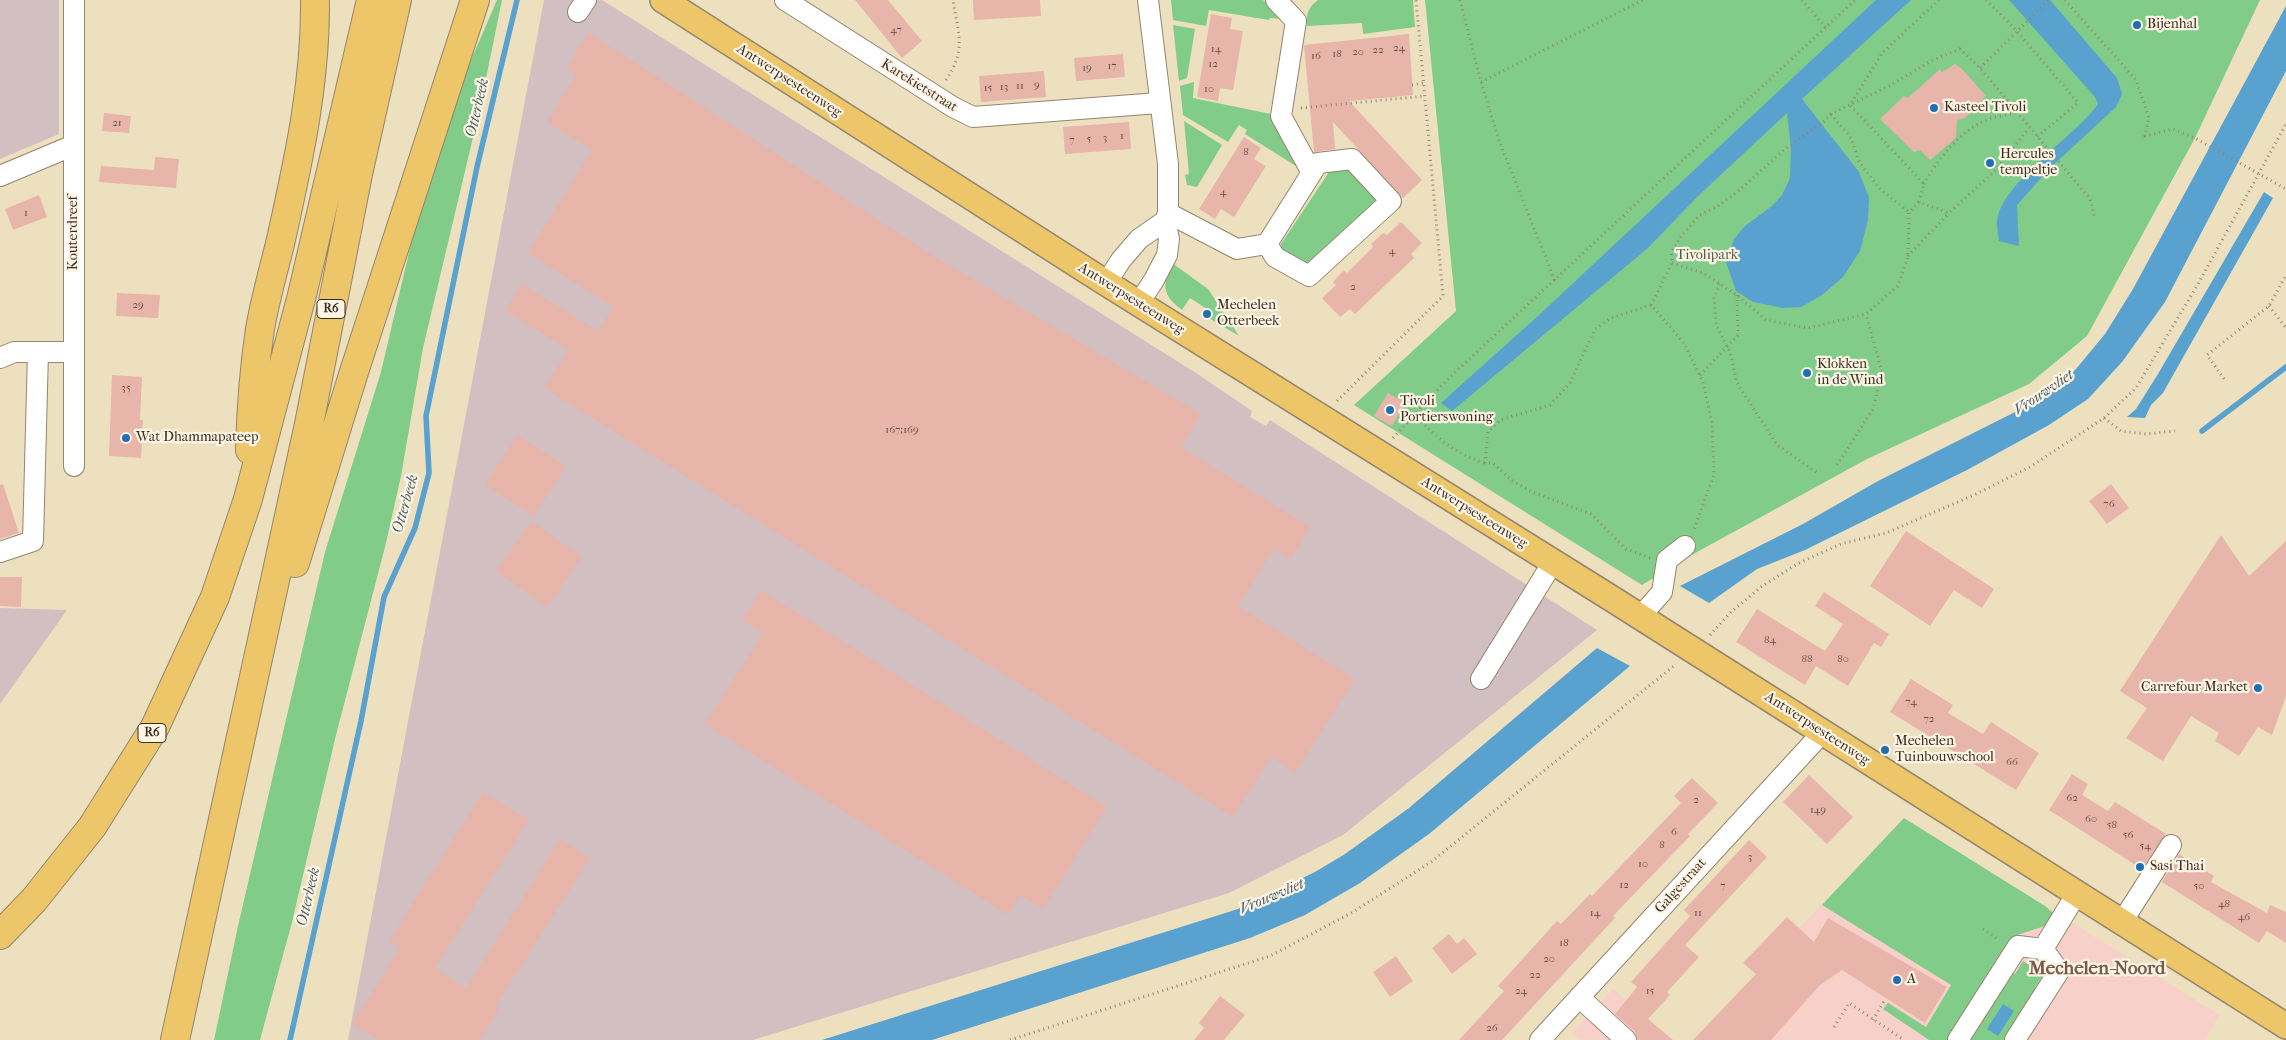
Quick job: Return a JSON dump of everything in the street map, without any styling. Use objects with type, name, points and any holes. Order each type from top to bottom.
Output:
[{"type":"highway","points":[[248,499],[251,405],[260,327],[289,204],[311,94],[315,32],[314,0]]},
{"type":"highway","name":"R6","points":[[0,935],[34,900],[92,826],[155,727],[215,597],[248,499],[302,295],[371,0]]},
{"type":"highway","name":"R6","points":[[175,1040],[309,424],[358,174],[397,0]]},
{"type":"highway","points":[[267,617],[294,566],[356,365],[475,0]]},
{"type":"main road","name":"Antwerpsesteenweg","points":[[663,0],[1106,283],[1693,650],[2286,1026]]},
{"type":"street","name":"Kouterdreef","points":[[74,0],[74,466]]},
{"type":"street","name":"Karekietstraat","points":[[785,0],[934,96],[973,117],[1159,103]]},
{"type":"street","points":[[1139,303],[1167,255],[1169,239],[1166,217],[1168,164],[1159,103],[1148,0]]},
{"type":"street","points":[[1276,0],[1296,21],[1281,116],[1312,173]]},
{"type":"street","points":[[0,176],[74,145]]},
{"type":"street","points":[[1166,217],[1237,249],[1267,244],[1318,163],[1352,159],[1391,202],[1309,276],[1275,257],[1267,244]]},
{"type":"street","points":[[1106,283],[1120,260],[1139,239],[1166,217]]},
{"type":"street","points":[[0,358],[14,352],[74,352]]},
{"type":"street","points":[[0,552],[33,541],[38,352]]},
{"type":"street","points":[[1640,618],[1662,592],[1668,560],[1685,546]]},
{"type":"street","points":[[1481,679],[1553,562]]},
{"type":"street","name":"Galgestraat","points":[[1540,1040],[1822,733]]},
{"type":"street","points":[[2122,922],[2171,845]]},
{"type":"street","points":[[2043,949],[2077,893]]},
{"type":"street","points":[[1958,1040],[2018,946],[2043,949],[2059,972],[2015,1040]]},
{"type":"street","points":[[1579,997],[1626,1040]]},
{"type":"path","points":[[934,96],[957,62],[961,50],[953,0]]},
{"type":"path","points":[[1321,417],[1443,296],[1416,0]]},
{"type":"path","points":[[1460,0],[1481,82],[1500,143],[1555,281]]},
{"type":"path","points":[[1481,82],[1643,0]]},
{"type":"path","points":[[1802,0],[1826,28]]},
{"type":"path","points":[[1379,454],[1449,378],[1855,0]]},
{"type":"path","points":[[1850,105],[1883,52],[1939,0]]},
{"type":"path","points":[[1986,0],[2017,31],[2078,103],[2037,137]]},
{"type":"path","points":[[1980,68],[2049,0]]},
{"type":"path","points":[[2065,0],[2136,80],[2149,118],[2145,136],[2173,129],[2195,138],[2286,189]]},
{"type":"path","points":[[1485,463],[1488,432],[1500,420],[1550,405],[1570,383],[1595,329],[1611,318],[1651,305],[1672,263],[1672,251],[1682,235],[1700,215],[1718,206],[1736,193],[1784,150],[1831,114],[1891,85],[1932,61],[1960,49],[1980,68],[2090,199],[2095,219]]},
{"type":"path","points":[[1412,84],[1424,83]]},
{"type":"path","points":[[1282,110],[1425,96]]},
{"type":"path","points":[[1850,105],[1924,184]]},
{"type":"path","points":[[1672,263],[1703,273],[1737,295],[1766,320],[1808,328],[1866,314],[1898,286],[1908,257],[1909,212],[1919,202],[1924,184],[1937,161],[1967,132],[1986,120],[2017,112]]},
{"type":"path","points":[[1831,114],[1851,138],[1859,162],[1880,189],[1909,212]]},
{"type":"path","points":[[1010,1040],[1270,956],[1353,912],[1431,862],[1693,650],[1739,605],[1761,587],[1797,564],[1841,544],[1886,533],[1974,495],[2030,467],[2104,418],[2136,388],[2198,284],[2286,124]]},
{"type":"path","points":[[1908,257],[1949,213],[1996,170],[2029,128]]},
{"type":"path","points":[[1919,202],[1949,213]]},
{"type":"path","points":[[2224,380],[2206,355],[2270,306],[2286,275]]},
{"type":"path","points":[[1720,284],[1714,297],[1716,325],[1730,352],[1737,383],[1777,446],[1819,474]]},
{"type":"path","points":[[1700,375],[1738,335],[1737,295]]},
{"type":"path","points":[[1651,305],[1684,343],[1703,382],[1712,424],[1714,475],[1698,522],[1685,546]]},
{"type":"path","points":[[2270,306],[2286,328]]},
{"type":"path","points":[[1837,465],[1873,409],[1882,372],[1866,314]]},
{"type":"path","points":[[1415,414],[1428,430],[1470,458],[1485,463],[1493,463],[1511,480],[1548,500],[1568,504],[1591,514],[1626,549],[1643,557],[1668,560]]},
{"type":"path","points":[[2104,418],[2121,431],[2146,434],[2176,431]]},
{"type":"path","points":[[1874,1020],[1884,1001]]},
{"type":"path","points":[[1834,1027],[1849,1003],[1904,1040]]},
{"type":"shaded area","points":[[0,0],[59,0],[59,134],[0,159]]},
{"type":"shaded area","points":[[544,0],[602,0],[1196,373],[1252,411],[1250,417],[1266,426],[1270,420],[1597,630],[1343,835],[1229,893],[753,1040],[348,1040]]},
{"type":"shaded area","points":[[0,608],[67,610],[0,704]]},
{"type":"shaded area","points":[[1904,818],[2220,1015],[2204,1040],[1693,1040],[1756,975],[1743,963],[1787,917],[1799,928]]},
{"type":"shaded area","points":[[1613,989],[1673,1040],[1580,1040],[1572,1033]]},
{"type":"green space","points":[[497,0],[502,0],[480,108],[423,348],[401,476],[386,543],[336,735],[292,922],[260,1040],[214,1040],[238,926],[325,552],[381,372],[422,197],[452,104]]},
{"type":"green space","points":[[1171,0],[1263,0],[1284,19],[1270,18],[1269,20],[1209,10],[1206,26],[1173,20]]},
{"type":"green space","points":[[1318,0],[1413,0],[1415,27],[1363,34],[1362,23],[1307,26],[1308,11]]},
{"type":"green space","name":"Tivolipark","points":[[1425,0],[2260,0],[2195,138],[2087,336],[2029,384],[1867,459],[1697,552],[1642,585],[1354,405],[1456,311]]},
{"type":"green space","points":[[1173,25],[1195,29],[1187,78],[1179,81]]},
{"type":"green space","points":[[1194,82],[1193,98],[1271,114],[1299,168],[1245,134],[1247,130],[1239,125],[1228,142],[1183,115],[1180,86]]},
{"type":"green space","points":[[1184,121],[1222,145],[1197,187],[1187,185],[1185,175],[1189,174]]},
{"type":"green space","points":[[1347,169],[1376,200],[1311,262],[1307,263],[1282,249],[1281,244],[1329,172]]},
{"type":"green space","points":[[1172,263],[1208,289],[1239,336],[1207,317],[1210,311],[1190,298],[1182,310],[1175,305],[1167,294],[1165,284]]},
{"type":"green space","points":[[1904,818],[2045,906],[2053,913],[2048,925],[2014,936],[1950,1040],[1929,1040],[1883,1009],[1888,1003],[1926,1027],[1951,985],[1822,905]]},
{"type":"green space","points":[[2023,961],[2044,974],[2035,987],[2039,990],[2007,1040],[1967,1040],[2011,972],[2015,974]]},
{"type":"water","points":[[1876,0],[1911,0],[1802,99],[1859,172],[1869,198],[1868,220],[1860,251],[1843,277],[1822,295],[1801,307],[1783,308],[1753,302],[1736,291],[1726,262],[1734,239],[1745,226],[1772,206],[1782,195],[1790,178],[1791,149],[1787,113],[1697,197],[1648,248],[1452,411],[1441,403],[1538,316]]},
{"type":"water","points":[[2009,0],[2050,0],[2117,78],[2122,94],[2116,107],[2049,169],[2017,205],[2019,246],[1999,241],[1997,222],[2001,207],[2024,176],[2087,117],[2098,104],[2095,97]]},
{"type":"water","points":[[2286,6],[2286,71],[2165,302],[2122,362],[2088,399],[2049,425],[1967,470],[1805,550],[1757,569],[1709,603],[1680,586],[1803,524],[1878,481],[2035,402],[2076,369],[2105,334],[2133,289]]},
{"type":"water","points":[[2264,192],[2273,198],[2163,393],[2151,405],[2145,418],[2127,417],[2136,409],[2158,374]]},
{"type":"water","name":"Vrouwvliet","points":[[1597,648],[1630,666],[1429,834],[1360,883],[1305,915],[1250,938],[932,1040],[822,1040],[1238,909],[1315,872],[1345,854],[1409,808]]},
{"type":"water","points":[[2003,1004],[2014,1011],[1998,1036],[1987,1029]]},
{"type":"building","points":[[855,0],[888,0],[922,41],[902,58]]},
{"type":"building","points":[[973,0],[1040,0],[1041,16],[974,20]]},
{"type":"building","points":[[1211,14],[1232,18],[1230,29],[1243,31],[1233,90],[1220,88],[1218,101],[1197,97]]},
{"type":"building","points":[[588,32],[937,258],[1201,414],[1181,447],[1310,527],[1291,559],[1274,549],[1238,606],[1355,679],[1295,773],[1271,757],[1233,817],[544,388],[568,350],[505,310],[522,284],[598,331],[613,307],[528,253],[592,150],[547,122],[576,75],[566,69]]},
{"type":"building","points":[[1409,34],[1413,95],[1349,101],[1422,180],[1403,198],[1333,122],[1335,149],[1314,152],[1304,45]]},
{"type":"building","points":[[1123,54],[1125,77],[1076,81],[1074,58]]},
{"type":"building","name":"Kasteel Tivoli","points":[[1955,64],[1961,68],[1986,96],[1965,118],[1957,120],[1956,138],[1930,160],[1920,150],[1914,152],[1880,119],[1904,96],[1908,98],[1940,69],[1942,72]]},
{"type":"building","points":[[1044,71],[1046,97],[981,102],[979,76]]},
{"type":"building","points":[[104,113],[131,116],[129,133],[102,131]]},
{"type":"building","points":[[1129,122],[1131,149],[1065,154],[1063,127]]},
{"type":"building","points":[[1244,137],[1261,148],[1254,159],[1266,166],[1234,217],[1221,209],[1215,219],[1199,209]]},
{"type":"building","points":[[155,157],[179,159],[176,188],[99,182],[101,166],[154,170]]},
{"type":"building","points":[[39,195],[47,217],[13,230],[5,209]]},
{"type":"building","points":[[1401,222],[1422,243],[1411,254],[1414,258],[1355,314],[1350,309],[1340,317],[1322,298],[1336,285],[1333,282],[1344,270],[1347,273],[1373,247],[1371,244],[1383,233],[1387,235]]},
{"type":"building","points":[[117,293],[160,295],[158,318],[116,316]]},
{"type":"building","points":[[112,375],[142,377],[140,420],[143,420],[141,458],[109,456]]},
{"type":"building","name":"Tivoli Portierswoning","points":[[1388,393],[1405,403],[1392,426],[1374,416]]},
{"type":"building","points":[[517,435],[566,466],[534,516],[485,485]]},
{"type":"building","points":[[3,484],[19,533],[0,539],[0,485]]},
{"type":"building","points":[[2111,484],[2129,508],[2107,524],[2089,501]]},
{"type":"building","points":[[532,521],[582,557],[547,607],[496,571]]},
{"type":"building","points":[[1906,531],[1994,589],[1982,608],[1954,590],[1930,626],[1870,586]]},
{"type":"building","points":[[2221,535],[2249,576],[2286,541],[2286,696],[2272,735],[2258,727],[2239,756],[2215,741],[2219,733],[2191,716],[2163,761],[2126,738],[2147,708],[2120,691]]},
{"type":"building","points":[[0,577],[22,577],[21,607],[0,606]]},
{"type":"building","points":[[761,590],[1107,807],[1043,909],[1020,895],[1008,915],[705,724],[763,633],[742,620]]},
{"type":"building","points":[[1824,592],[1889,634],[1881,647],[1874,643],[1848,686],[1816,666],[1805,685],[1736,642],[1757,609],[1825,651],[1843,624],[1815,606]]},
{"type":"building","points":[[1911,679],[1953,705],[1948,713],[1983,734],[1991,722],[2039,753],[2016,790],[1890,712]]},
{"type":"building","points":[[2072,774],[2088,784],[2082,795],[2108,811],[2115,802],[2166,834],[2142,869],[2049,810]]},
{"type":"building","points":[[1809,775],[1853,817],[1827,844],[1783,802]]},
{"type":"building","points":[[1692,778],[1718,803],[1688,834],[1690,836],[1613,916],[1615,918],[1502,1040],[1459,1040],[1504,991],[1498,986],[1557,921],[1561,924],[1590,894],[1592,896],[1681,803],[1674,796]]},
{"type":"building","points":[[483,792],[529,820],[435,968],[466,988],[560,839],[590,858],[495,1007],[499,1009],[480,1040],[378,1040],[352,1024],[400,948],[389,941]]},
{"type":"building","points":[[1749,840],[1767,857],[1685,945],[1699,957],[1667,992],[1670,995],[1648,1019],[1673,1040],[1638,1040],[1634,1031],[1615,1014],[1637,987],[1631,982],[1690,916],[1684,910]]},
{"type":"building","points":[[2179,854],[2214,876],[2211,882],[2267,913],[2270,905],[2286,912],[2286,943],[2267,931],[2259,943],[2162,882]]},
{"type":"building","name":"A","points":[[1787,917],[1814,942],[1828,918],[1947,987],[1925,1023],[1842,970],[1819,986],[1771,1040],[1693,1040],[1756,974],[1743,963]]},
{"type":"building","points":[[1449,934],[1457,944],[1464,938],[1477,954],[1452,974],[1432,948]]},
{"type":"building","points":[[1396,956],[1413,981],[1390,997],[1373,972]]},
{"type":"building","points":[[1220,996],[1245,1015],[1224,1040],[1194,1040],[1204,1028],[1199,1023]]},
{"type":"waterway","name":"Otterbeek","points":[[290,1040],[361,721],[384,597],[415,528],[429,473],[426,416],[477,167],[517,0]]},
{"type":"waterway","points":[[2202,431],[2286,367]]},
{"type":"place","name":"Bijenhal","points":[[2137,25]]},
{"type":"place","name":"Kasteel Tivoli","points":[[1934,108]]},
{"type":"place","name":"Hercules tempeltje","points":[[1990,163]]},
{"type":"place","name":"Mechelen Otterbeek","points":[[1207,314]]},
{"type":"place","name":"Klokken in de Wind","points":[[1807,373]]},
{"type":"place","name":"Tivoli Portierswoning","points":[[1390,410]]},
{"type":"place","name":"Wat Dhammapateep","points":[[126,438]]},
{"type":"place","name":"Carrefour Market","points":[[2258,688]]},
{"type":"place","name":"Mechelen Tuinbouwschool","points":[[1885,750]]},
{"type":"place","name":"Sasi Thai","points":[[2140,867]]},
{"type":"place","name":"A","points":[[1897,980]]},
{"type":"district","name":"Mechelen-Noord","points":[[2097,969]]}]
